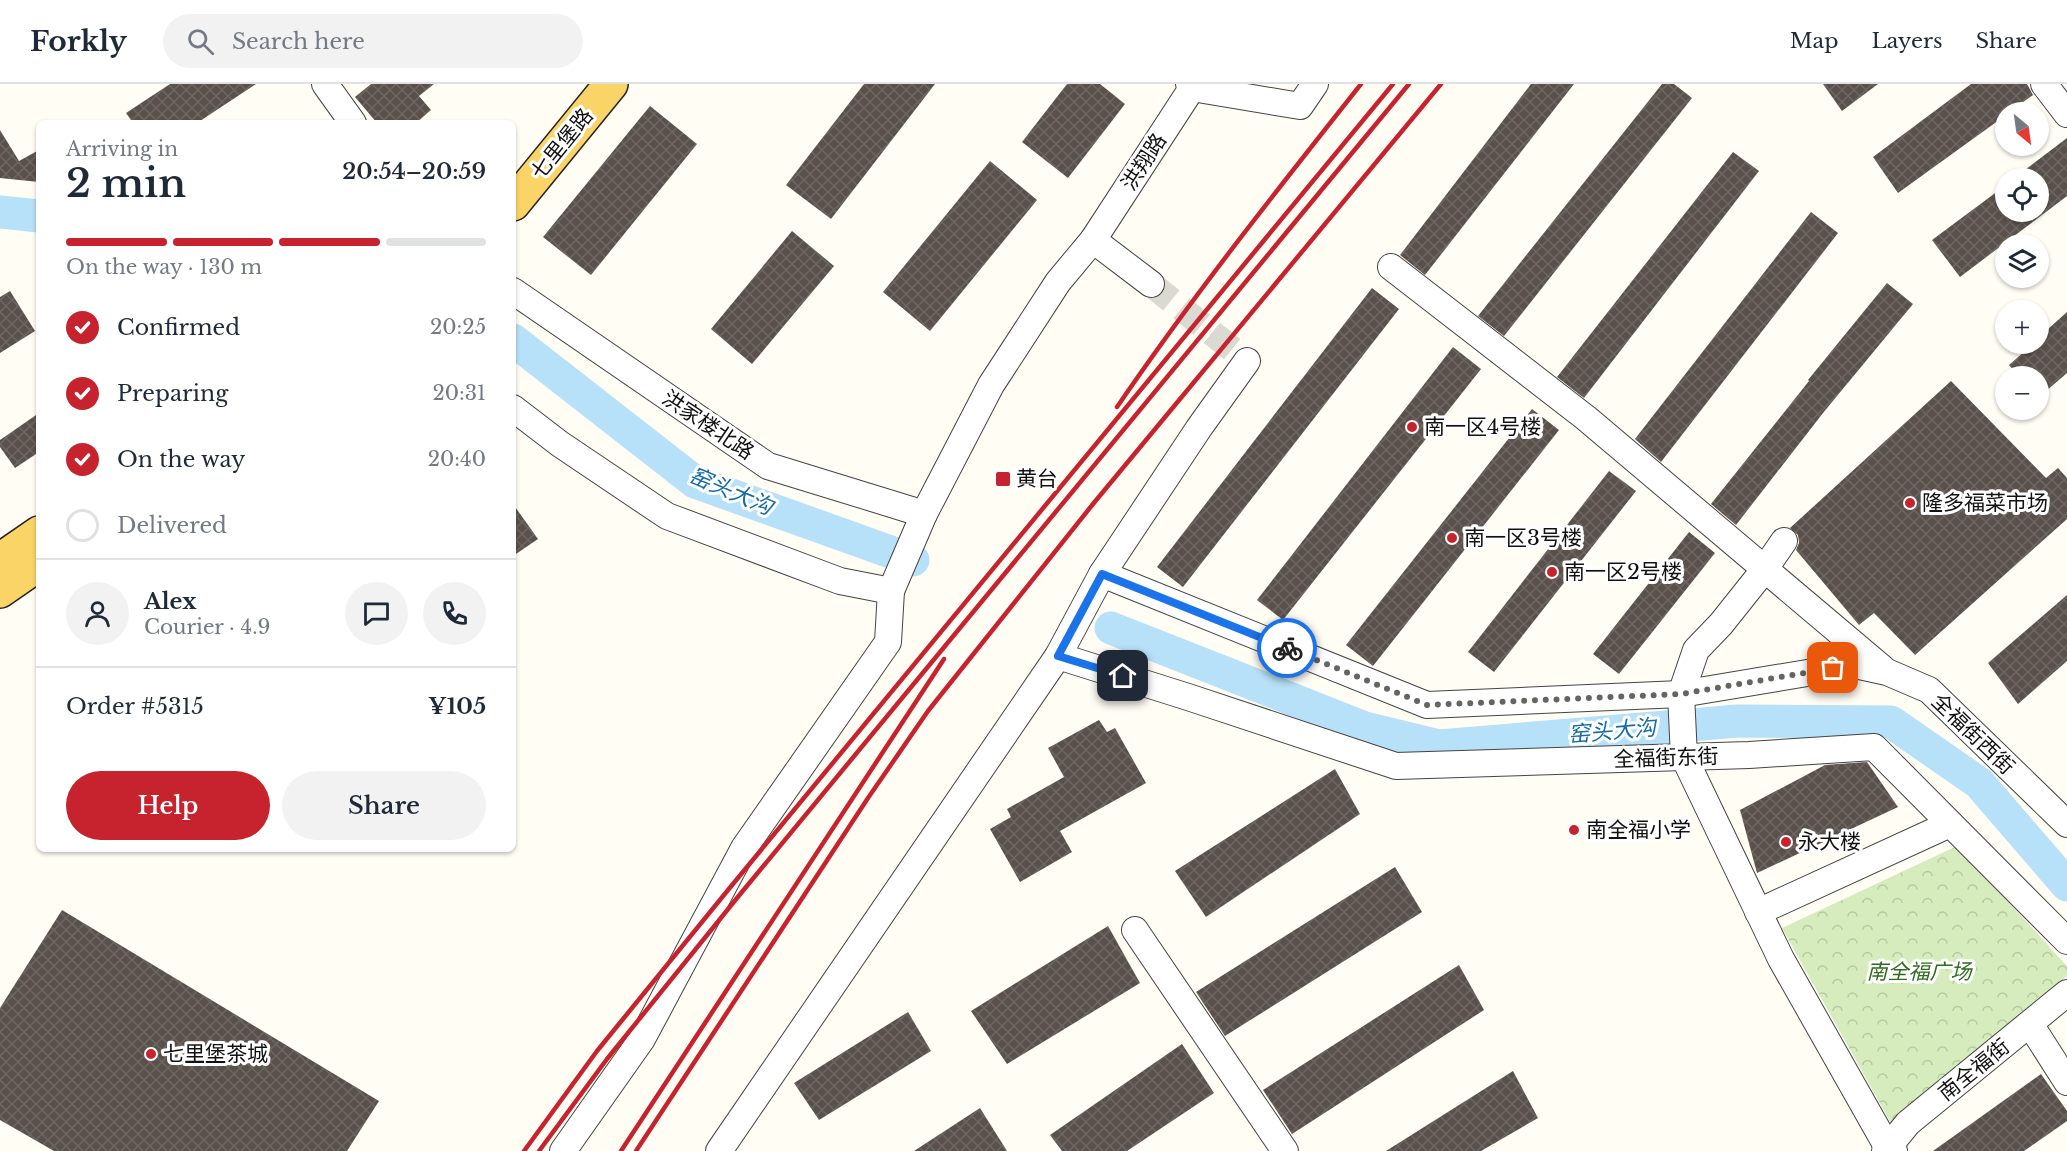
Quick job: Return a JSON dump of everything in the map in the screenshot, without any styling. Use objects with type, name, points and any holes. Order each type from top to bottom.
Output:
[{"type":"main road","name":"七里堡路","points":[[516,200],[611,84]]},
{"type":"main road","points":[[0,560],[36,535]]},
{"type":"main road","points":[[0,591],[36,566]]},
{"type":"street","points":[[325,84],[351,120]]},
{"type":"street","points":[[1190,86],[1300,106],[1316,84]]},
{"type":"street","points":[[2044,84],[2067,114]]},
{"type":"street","name":"洪翔路","points":[[563,1151],[642,1039],[744,848],[888,642],[891,591],[924,514],[991,385],[1058,282],[1093,240],[1190,86]]},
{"type":"street","points":[[1093,240],[1151,284]]},
{"type":"street","points":[[1391,267],[1586,418],[1887,672]]},
{"type":"street","name":"洪家楼北路","points":[[516,293],[768,466],[924,514]]},
{"type":"street","points":[[719,1151],[1058,656],[1102,574],[1198,428],[1247,361]]},
{"type":"street","points":[[516,410],[560,444],[667,516],[840,581],[891,591]]},
{"type":"street","points":[[1784,541],[1721,624],[1696,650],[1681,694],[1684,757],[1781,959],[1889,1150]]},
{"type":"street","name":"全福街西街","points":[[1102,574],[1427,705],[1681,694],[1855,665],[1887,672],[1929,690],[2067,824]]},
{"type":"street","name":"全福街东街","points":[[1058,656],[1396,766],[1749,755],[1874,747],[2067,941]]},
{"type":"street","points":[[1758,912],[1950,824]]},
{"type":"street","points":[[1135,930],[1285,1151]]},
{"type":"street","name":"南全福街","points":[[1889,1150],[1908,1123],[2067,993]]},
{"type":"street","points":[[2030,1024],[2067,1082]]},
{"type":"green space","name":"南全福广场","points":[[1957,846],[2067,966],[2067,976],[1891,1123],[1782,928]]},
{"type":"building","points":[[170,84],[256,84],[202,120],[131,120],[126,113]]},
{"type":"building","points":[[371,84],[434,84],[419,96],[431,110],[419,120],[374,120],[355,97]]},
{"type":"building","points":[[864,84],[935,84],[831,219],[786,185]]},
{"type":"building","points":[[1067,84],[1100,84],[1125,104],[1068,178],[1022,142]]},
{"type":"building","points":[[1531,84],[1574,84],[1425,275],[1400,255]]},
{"type":"building","points":[[1662,84],[1674,84],[1692,98],[1504,336],[1478,316]]},
{"type":"building","points":[[1823,84],[1878,84],[1842,111]]},
{"type":"building","points":[[1971,84],[2027,84],[2033,95],[2023,102],[1995,102],[1995,123],[1898,193],[1873,157]]},
{"type":"building","points":[[650,106],[697,144],[591,275],[543,237]]},
{"type":"building","points":[[0,130],[19,161],[36,152],[36,182],[0,178]]},
{"type":"building","points":[[2067,138],[2067,196],[2049,210],[2049,168],[2027,168],[2043,156],[2049,156],[2049,152]]},
{"type":"building","points":[[1733,152],[1759,171],[1584,398],[1557,377]]},
{"type":"building","points":[[990,161],[1037,200],[930,331],[883,292]]},
{"type":"building","points":[[1995,193],[1995,222],[2033,222],[2017,234],[1995,234],[1995,251],[1960,277],[1932,240]]},
{"type":"building","points":[[1811,212],[1838,233],[1661,462],[1635,439]]},
{"type":"building","points":[[792,231],[834,266],[752,364],[711,329]]},
{"type":"building","points":[[1887,283],[1913,304],[1823,413],[1736,525],[1711,504]]},
{"type":"building","points":[[1372,288],[1399,309],[1183,587],[1157,567]]},
{"type":"building","points":[[10,291],[35,331],[0,353],[0,297]]},
{"type":"building","points":[[2067,312],[2067,373],[2049,389],[2049,366],[2009,365],[2022,354],[2049,354],[2049,328]]},
{"type":"building","points":[[1453,347],[1481,369],[1283,620],[1257,600]]},
{"type":"building","name":"隆多福菜市场","points":[[1951,381],[2046,478],[2058,468],[2067,478],[2067,519],[1915,655],[1874,613],[1859,625],[1796,550],[1799,543],[1798,535],[1790,528]]},
{"type":"building","name":"南一区3号楼","points":[[1532,409],[1559,430],[1373,666],[1346,645]]},
{"type":"building","points":[[36,415],[36,454],[15,468],[0,447],[0,440]]},
{"type":"building","name":"南一区2号楼","points":[[1609,471],[1636,491],[1494,672],[1468,652]]},
{"type":"building","points":[[516,508],[538,539],[516,554]]},
{"type":"building","points":[[1689,532],[1715,553],[1619,674],[1593,654]]},
{"type":"building","points":[[2067,595],[2067,661],[2018,704],[1988,663]]},
{"type":"building","points":[[1099,720],[1107,732],[1115,728],[1146,783],[1060,831],[1072,852],[1020,882],[990,829],[1011,817],[1007,809],[1064,777],[1048,748]]},
{"type":"building","name":"永大楼","points":[[1867,762],[1898,807],[1757,873],[1740,810],[1825,765]]},
{"type":"building","points":[[1335,769],[1360,814],[1206,917],[1175,871]]},
{"type":"building","points":[[1395,867],[1422,912],[1225,1036],[1196,992]]},
{"type":"building","name":"七里堡茶城","points":[[62,910],[379,1101],[347,1151],[54,1151],[0,1120],[0,1008]]},
{"type":"building","points":[[1108,926],[1140,983],[1007,1064],[971,1011]]},
{"type":"building","points":[[1459,965],[1484,1010],[1292,1134],[1263,1090]]},
{"type":"building","points":[[908,1012],[931,1051],[819,1120],[794,1083]]},
{"type":"building","points":[[1182,1044],[1214,1093],[1127,1151],[1062,1151],[1050,1135]]},
{"type":"building","points":[[1513,1071],[1538,1118],[1481,1151],[1386,1151]]},
{"type":"building","points":[[2041,1074],[2067,1111],[2067,1121],[2024,1151],[1933,1151]]},
{"type":"building","points":[[980,1108],[1007,1151],[914,1151]]},
{"type":"waterway","name":"窑头大沟","points":[[0,212],[36,216]]},
{"type":"waterway","name":"窑头大沟","points":[[516,342],[695,482],[913,560]]},
{"type":"waterway","name":"窑头大沟","points":[[1111,628],[1365,728],[1439,746],[1738,721],[1891,722],[1979,783],[2067,885]]},
{"type":"tunnel","points":[[1151,284],[1247,361]]},
{"type":"railway","points":[[1117,407],[1205,284],[1361,84]]},
{"type":"railway","points":[[524,1151],[597,1051],[728,890],[1393,84]]},
{"type":"railway","points":[[539,1151],[607,1059],[737,898],[1409,84]]},
{"type":"railway","points":[[636,1151],[868,798],[928,711],[1093,504],[1441,84]]},
{"type":"railway","points":[[621,1151],[944,659]]},
{"type":"way so far","points":[[1287,648],[1427,705],[1681,694],[1833,668]]},
{"type":"place","name":"南一区4号楼","points":[[1412,427]]},
{"type":"place","name":"黄台","points":[[1003,479]]},
{"type":"place","name":"隆多福菜市场","points":[[1910,503]]},
{"type":"place","name":"南一区3号楼","points":[[1452,538]]},
{"type":"place","name":"南一区2号楼","points":[[1552,572]]},
{"type":"place","name":"南全福小学","points":[[1574,830]]},
{"type":"place","name":"永大楼","points":[[1786,842]]},
{"type":"place","name":"七里堡茶城","points":[[151,1054]]},
{"type":"route","points":[[1123,676],[1058,656],[1102,574],[1287,648]]}]
